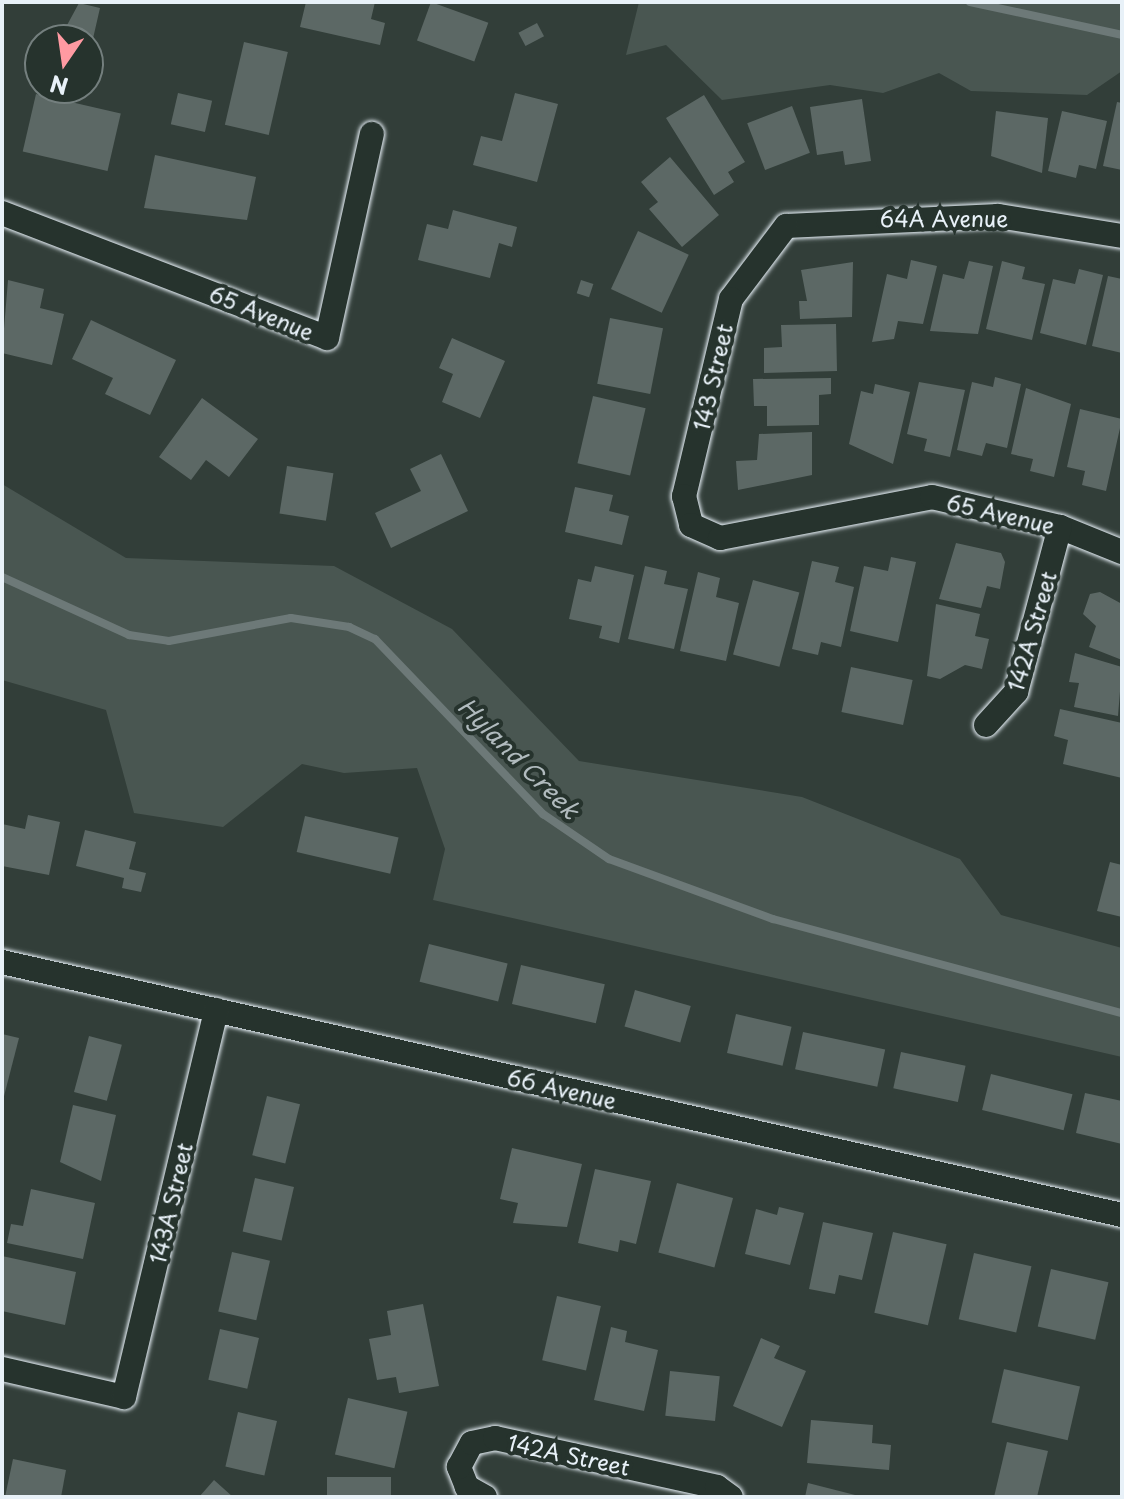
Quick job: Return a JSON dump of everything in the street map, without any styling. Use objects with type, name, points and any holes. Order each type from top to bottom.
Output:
[{"type":"street","name":"65 Avenue","points":[[2,213],[327,338],[372,134]]},
{"type":"street","name":"64A Avenue","points":[[771,240],[810,219],[998,216],[1122,236]]},
{"type":"street","name":"143 Street","points":[[691,525],[684,496],[725,317],[771,240]]},
{"type":"street","name":"65 Avenue","points":[[691,525],[734,537],[932,497],[1060,527],[1122,552]]},
{"type":"street","name":"142A Street","points":[[986,725],[1016,692],[1060,527]]},
{"type":"street","name":"66 Avenue","points":[[2,962],[1122,1215]]},
{"type":"street","name":"143A Street","points":[[2,1369],[124,1397],[216,1010]]},
{"type":"street","name":"142A Street","points":[[485,1497],[467,1487],[459,1467],[472,1443],[495,1438],[717,1487],[731,1497]]},
{"type":"shaded area","points":[[639,2],[1122,2],[1122,71],[1087,95],[971,91],[939,73],[883,93],[830,85],[722,100],[666,45],[626,55]]},
{"type":"shaded area","points":[[2,484],[126,558],[334,566],[452,629],[579,761],[802,797],[960,859],[1001,915],[1122,948],[1122,1057],[433,900],[445,849],[417,768],[344,773],[302,764],[223,827],[134,813],[106,710],[2,680]]},
{"type":"building","points":[[306,2],[375,2],[371,19],[385,23],[380,45],[300,27]]},
{"type":"building","points":[[431,2],[488,23],[474,61],[417,41]]},
{"type":"building","points":[[79,3],[100,8],[96,24],[68,24]]},
{"type":"building","points":[[537,23],[544,36],[526,46],[518,33]]},
{"type":"building","points":[[244,42],[288,52],[269,135],[225,125]]},
{"type":"building","points":[[178,93],[212,101],[205,132],[171,124]]},
{"type":"building","points":[[515,93],[558,104],[537,182],[473,165],[481,136],[502,141]]},
{"type":"building","points":[[704,95],[745,162],[728,172],[734,182],[714,195],[666,118]]},
{"type":"building","points":[[862,99],[871,161],[845,165],[843,151],[817,155],[810,107]]},
{"type":"building","points":[[1117,102],[1122,103],[1122,170],[1103,166]]},
{"type":"building","points":[[34,104],[79,104],[121,114],[107,171],[23,151]]},
{"type":"building","points":[[792,106],[810,153],[765,170],[747,123]]},
{"type":"building","points":[[996,111],[1048,118],[1042,173],[991,156]]},
{"type":"building","points":[[1062,111],[1107,121],[1096,169],[1079,165],[1076,178],[1048,171]]},
{"type":"building","points":[[155,155],[256,177],[247,220],[144,208]]},
{"type":"building","points":[[670,157],[719,215],[682,247],[649,209],[658,202],[641,182]]},
{"type":"building","points":[[453,210],[517,227],[512,247],[499,243],[490,278],[418,260],[427,224],[448,229]]},
{"type":"building","points":[[638,231],[689,255],[662,313],[611,289]]},
{"type":"building","points":[[911,260],[937,266],[923,324],[898,321],[894,339],[872,342],[887,274],[907,279]]},
{"type":"building","points":[[969,261],[993,266],[978,334],[930,331],[943,274],[964,279]]},
{"type":"building","points":[[1002,261],[1025,267],[1022,279],[1045,284],[1032,340],[986,329]]},
{"type":"building","points":[[853,262],[852,317],[800,319],[799,301],[807,301],[801,270]]},
{"type":"building","points":[[1079,269],[1103,275],[1086,345],[1040,333],[1053,279],[1075,284]]},
{"type":"building","points":[[1108,276],[1122,279],[1122,353],[1092,346]]},
{"type":"building","points":[[8,280],[44,289],[40,308],[64,314],[52,365],[2,353]]},
{"type":"building","points":[[581,280],[593,284],[589,297],[577,293]]},
{"type":"building","points":[[610,318],[663,328],[650,394],[597,384]]},
{"type":"building","points":[[91,320],[176,360],[150,415],[105,394],[113,378],[72,359]]},
{"type":"building","points":[[836,324],[837,371],[764,373],[764,348],[782,347],[781,325]]},
{"type":"building","points":[[452,338],[505,361],[480,418],[442,402],[453,374],[439,368]]},
{"type":"building","points":[[995,377],[1021,384],[1007,448],[986,443],[982,456],[957,450],[972,382],[993,387]]},
{"type":"building","points":[[831,378],[831,394],[819,395],[819,425],[767,426],[767,406],[754,406],[753,379]]},
{"type":"building","points":[[919,382],[965,390],[950,457],[924,451],[927,439],[907,434]]},
{"type":"building","points":[[875,384],[910,392],[893,464],[849,444],[861,391],[873,394]]},
{"type":"building","points":[[1026,388],[1071,404],[1054,477],[1030,471],[1033,459],[1011,454]]},
{"type":"building","points":[[593,396],[646,408],[630,475],[577,463]]},
{"type":"building","points":[[202,398],[258,439],[229,477],[206,460],[191,480],[159,457]]},
{"type":"building","points":[[1080,409],[1122,419],[1106,491],[1082,485],[1085,471],[1067,467]]},
{"type":"building","points":[[812,432],[812,475],[738,490],[736,461],[757,460],[759,434]]},
{"type":"building","points":[[441,454],[468,511],[391,548],[375,513],[421,491],[410,469]]},
{"type":"building","points":[[287,466],[333,473],[326,521],[279,513]]},
{"type":"building","points":[[575,487],[613,495],[609,511],[629,516],[622,545],[565,532]]},
{"type":"building","points":[[956,543],[1001,553],[1005,562],[1000,589],[987,586],[981,608],[939,599]]},
{"type":"building","points":[[891,557],[916,562],[898,642],[850,631],[864,566],[888,571]]},
{"type":"building","points":[[812,561],[839,567],[835,582],[854,587],[841,647],[821,642],[818,655],[792,649]]},
{"type":"building","points":[[595,566],[634,575],[619,643],[599,638],[602,626],[569,619],[578,579],[591,582]]},
{"type":"building","points":[[645,566],[667,571],[664,584],[688,589],[674,649],[628,639]]},
{"type":"building","points":[[698,572],[720,578],[716,597],[739,603],[726,661],[680,651]]},
{"type":"building","points":[[753,580],[799,592],[779,667],[733,654]]},
{"type":"building","points":[[1100,592],[1122,604],[1122,660],[1089,647],[1096,626],[1083,614],[1090,594]]},
{"type":"building","points":[[936,604],[980,614],[975,636],[989,639],[982,669],[965,665],[940,679],[927,676]]},
{"type":"building","points":[[1075,653],[1122,667],[1118,716],[1074,707],[1079,683],[1069,682]]},
{"type":"building","points":[[851,667],[913,680],[903,725],[841,712]]},
{"type":"building","points":[[1060,709],[1122,723],[1122,778],[1063,764],[1068,740],[1054,736]]},
{"type":"building","points":[[28,815],[60,822],[49,875],[2,866],[2,824],[25,829]]},
{"type":"building","points":[[305,816],[399,838],[390,874],[297,852]]},
{"type":"building","points":[[85,830],[136,842],[129,869],[146,873],[141,892],[122,888],[124,878],[76,866]]},
{"type":"building","points":[[1110,862],[1122,865],[1122,917],[1097,911]]},
{"type":"building","points":[[429,944],[508,964],[498,1001],[420,982]]},
{"type":"building","points":[[521,965],[605,984],[596,1023],[512,1004]]},
{"type":"building","points":[[635,990],[691,1006],[680,1043],[625,1027]]},
{"type":"building","points":[[736,1014],[792,1027],[783,1066],[727,1053]]},
{"type":"building","points":[[803,1032],[885,1049],[877,1087],[795,1069]]},
{"type":"building","points":[[2,1034],[19,1038],[3,1100],[2,1100]]},
{"type":"building","points":[[89,1036],[122,1045],[107,1101],[74,1092]]},
{"type":"building","points":[[901,1052],[966,1066],[958,1102],[893,1088]]},
{"type":"building","points":[[991,1074],[1073,1094],[1064,1130],[982,1110]]},
{"type":"building","points":[[1085,1093],[1122,1101],[1122,1144],[1076,1133]]},
{"type":"building","points":[[267,1096],[300,1104],[285,1163],[252,1155]]},
{"type":"building","points":[[73,1105],[116,1115],[101,1181],[60,1162]]},
{"type":"building","points":[[512,1148],[582,1164],[567,1227],[513,1223],[518,1203],[500,1199]]},
{"type":"building","points":[[595,1169],[651,1181],[636,1244],[620,1240],[618,1252],[578,1243]]},
{"type":"building","points":[[255,1178],[294,1187],[282,1241],[243,1232]]},
{"type":"building","points":[[677,1183],[733,1198],[714,1268],[658,1253]]},
{"type":"building","points":[[31,1189],[95,1203],[83,1259],[7,1243],[11,1224],[23,1226]]},
{"type":"building","points":[[779,1207],[804,1213],[790,1265],[745,1254],[756,1209],[777,1215]]},
{"type":"building","points":[[823,1222],[873,1233],[862,1280],[839,1275],[835,1294],[809,1289]]},
{"type":"building","points":[[893,1232],[947,1244],[928,1325],[874,1313]]},
{"type":"building","points":[[232,1252],[270,1261],[256,1320],[218,1311]]},
{"type":"building","points":[[974,1253],[1031,1266],[1016,1333],[959,1319]]},
{"type":"building","points":[[2,1256],[76,1272],[65,1325],[2,1311]]},
{"type":"building","points":[[1051,1269],[1108,1282],[1095,1340],[1038,1326]]},
{"type":"building","points":[[557,1296],[601,1306],[586,1370],[542,1360]]},
{"type":"building","points":[[423,1304],[439,1386],[399,1393],[396,1377],[377,1380],[369,1339],[391,1335],[387,1311]]},
{"type":"building","points":[[611,1327],[627,1331],[625,1342],[658,1350],[644,1411],[594,1400]]},
{"type":"building","points":[[220,1329],[259,1338],[247,1389],[208,1380]]},
{"type":"building","points":[[761,1338],[780,1346],[774,1358],[806,1371],[782,1427],[733,1406]]},
{"type":"building","points":[[1004,1369],[1080,1387],[1068,1440],[992,1423]]},
{"type":"building","points":[[670,1371],[720,1376],[715,1421],[665,1416]]},
{"type":"building","points":[[348,1398],[407,1412],[394,1468],[335,1455]]},
{"type":"building","points":[[238,1412],[277,1421],[264,1476],[225,1467]]},
{"type":"building","points":[[811,1420],[873,1425],[872,1443],[891,1445],[889,1470],[807,1463]]},
{"type":"building","points":[[1007,1442],[1048,1451],[1037,1497],[994,1497]]},
{"type":"building","points":[[13,1459],[66,1470],[61,1497],[5,1497]]},
{"type":"building","points":[[327,1477],[391,1477],[391,1497],[327,1497]]},
{"type":"building","points":[[214,1480],[233,1497],[199,1497]]},
{"type":"building","points":[[808,1483],[859,1496],[859,1497],[805,1497]]},
{"type":"waterway","points":[[970,2],[1122,35]]},
{"type":"waterway","name":"Hyland Creek","points":[[2,577],[129,635],[169,641],[291,618],[349,627],[375,639],[543,814],[609,859],[773,919],[1122,1013]]}]
